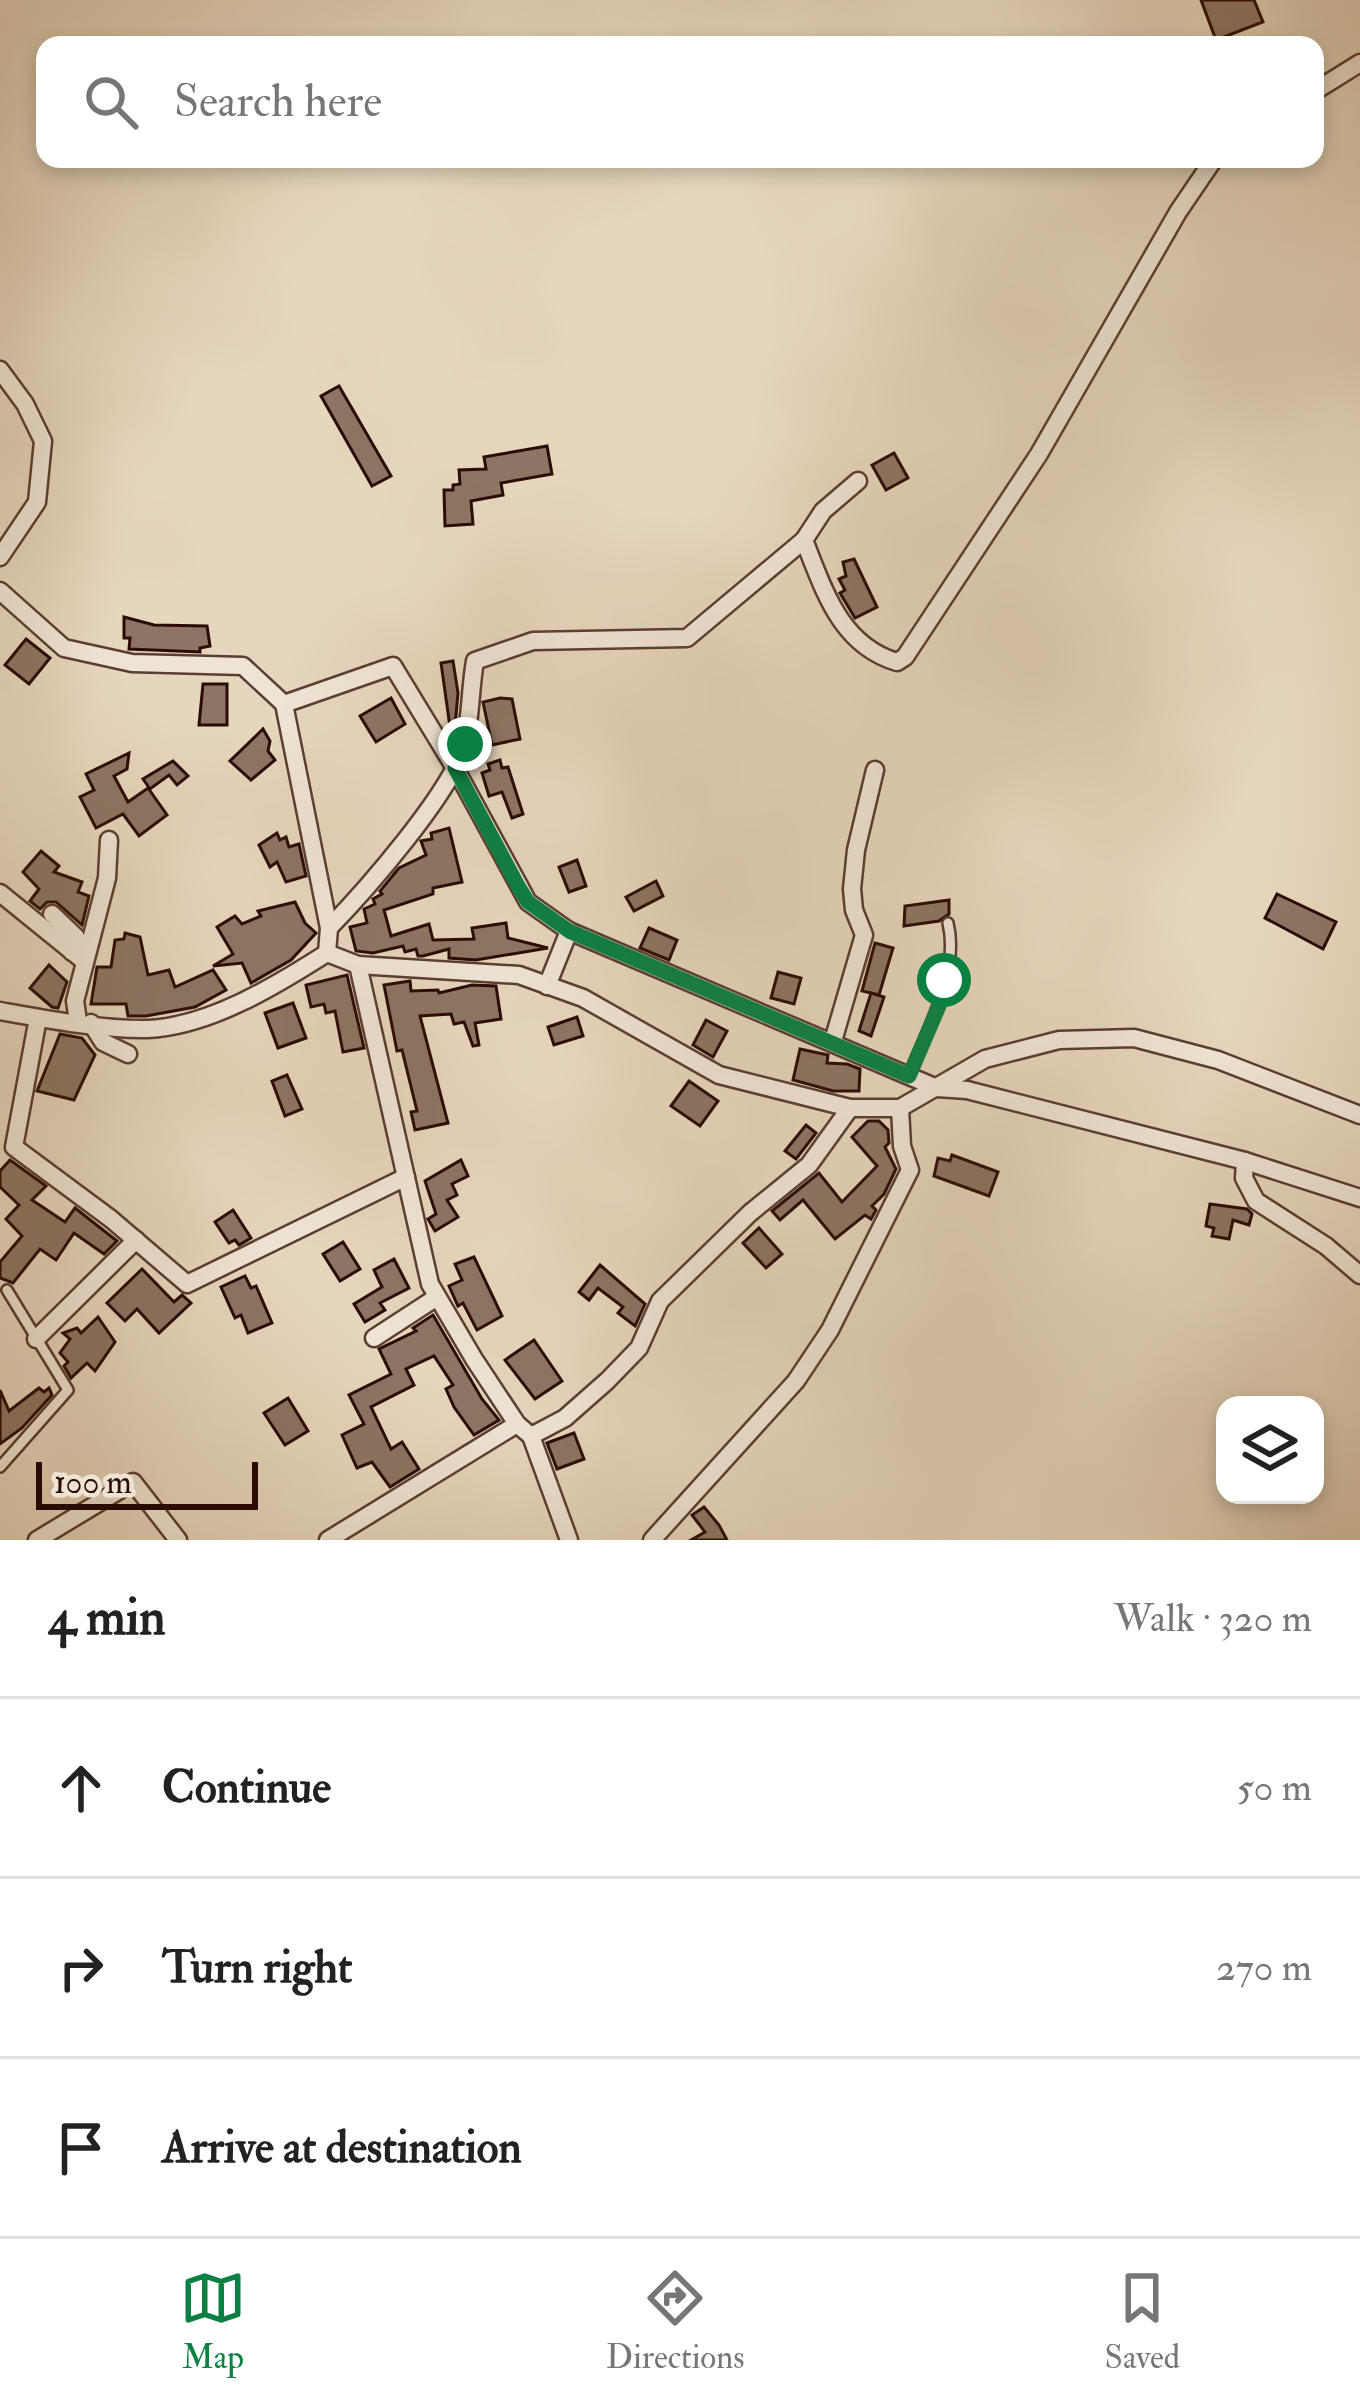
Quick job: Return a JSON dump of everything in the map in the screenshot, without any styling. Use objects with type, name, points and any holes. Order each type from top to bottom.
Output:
[{"type":"street","points":[[1324,85],[1360,63]]},
{"type":"street","points":[[804,540],[832,612],[872,655],[897,662],[905,657],[1039,454],[1208,168]]},
{"type":"street","points":[[0,370],[26,404],[43,441],[37,502],[0,556]]},
{"type":"street","points":[[329,928],[367,889],[455,768],[465,744],[476,661],[533,641],[687,638],[804,540],[823,511],[858,481]]},
{"type":"street","points":[[0,591],[64,648],[132,663],[243,666],[284,704],[329,928],[327,952]]},
{"type":"street","points":[[284,704],[393,666],[528,902],[569,931],[937,1088],[967,1090],[1245,1161],[1360,1198]]},
{"type":"street","points":[[832,1041],[864,935],[852,889],[875,770]]},
{"type":"street","points":[[69,982],[106,878],[109,840]]},
{"type":"street","points":[[0,893],[77,955]]},
{"type":"street","points":[[52,914],[76,937],[75,1001],[85,1022],[104,1042],[128,1054]]},
{"type":"street","points":[[547,986],[569,931]]},
{"type":"street","points":[[327,952],[358,965],[519,975],[583,998],[719,1076],[850,1108],[900,1108],[985,1059],[1058,1040],[1134,1037],[1218,1060],[1360,1115]]},
{"type":"street","points":[[0,1011],[149,1029],[200,1017],[268,988],[327,952]]},
{"type":"street","points":[[358,965],[430,1284],[524,1430],[569,1540]]},
{"type":"street","points":[[38,1018],[14,1148],[187,1284],[406,1177]]},
{"type":"street","points":[[328,1540],[524,1430],[565,1418],[639,1348],[660,1301],[751,1213],[809,1165],[850,1108]]},
{"type":"street","points":[[652,1540],[768,1414],[830,1330],[910,1170],[902,1146],[900,1108]]},
{"type":"street","points":[[1245,1161],[1244,1178],[1256,1201],[1326,1246],[1360,1275]]},
{"type":"street","points":[[36,1339],[136,1240]]},
{"type":"street","points":[[374,1337],[437,1297]]},
{"type":"street","points":[[37,1540],[133,1482],[178,1540]]},
{"type":"lane","points":[[909,1076],[939,1006],[950,944],[948,923]]},
{"type":"lane","points":[[0,1467],[68,1390],[7,1290]]},
{"type":"building","points":[[1201,0],[1254,0],[1263,22],[1214,36]]},
{"type":"building","points":[[339,386],[391,476],[372,486],[321,396]]},
{"type":"building","points":[[547,446],[552,474],[501,483],[503,495],[471,501],[473,524],[445,526],[444,490],[460,484],[459,470],[486,469],[484,457]]},
{"type":"building","points":[[894,453],[908,478],[886,490],[872,465]]},
{"type":"building","points":[[854,559],[877,607],[855,618],[840,593],[845,590],[839,579],[846,576],[843,562]]},
{"type":"building","points":[[124,617],[154,625],[207,626],[210,646],[200,652],[129,649]]},
{"type":"building","points":[[26,639],[50,658],[29,684],[5,665]]},
{"type":"building","points":[[453,661],[458,693],[455,726],[450,727],[441,663]]},
{"type":"building","points":[[203,684],[227,684],[227,725],[199,725]]},
{"type":"building","points":[[391,698],[405,724],[376,742],[360,716]]},
{"type":"building","points":[[512,699],[520,739],[492,745],[483,702]]},
{"type":"building","points":[[263,729],[275,760],[251,780],[230,761]]},
{"type":"building","points":[[129,753],[127,769],[114,776],[128,802],[148,788],[167,815],[139,836],[123,814],[96,828],[80,797],[94,790],[86,774]]},
{"type":"building","points":[[500,760],[502,768],[508,767],[523,814],[512,818],[502,792],[489,796],[482,773],[490,770],[488,764]]},
{"type":"building","points":[[173,761],[188,776],[177,785],[169,775],[150,789],[143,779]]},
{"type":"building","points":[[449,828],[462,882],[433,888],[433,894],[384,910],[391,936],[429,924],[433,940],[474,939],[472,928],[506,923],[508,938],[548,948],[476,960],[449,958],[449,949],[423,956],[416,949],[405,952],[403,946],[373,953],[356,951],[350,927],[367,923],[364,909],[375,904],[373,899],[382,894],[399,868],[426,855],[421,841]]},
{"type":"building","points":[[277,833],[280,840],[286,837],[289,847],[299,844],[306,876],[286,882],[277,862],[270,867],[259,845]]},
{"type":"building","points":[[41,851],[59,866],[54,872],[82,882],[78,892],[89,896],[82,925],[56,902],[47,902],[40,909],[30,901],[39,889],[23,872]]},
{"type":"building","points":[[577,860],[586,886],[569,892],[559,867]]},
{"type":"building","points":[[656,881],[663,896],[634,911],[626,897]]},
{"type":"building","points":[[1277,894],[1336,922],[1323,949],[1265,918]]},
{"type":"building","points":[[949,900],[949,914],[939,921],[904,926],[905,906]]},
{"type":"building","points":[[295,902],[316,933],[291,960],[251,983],[242,963],[213,966],[233,954],[217,927],[235,916],[242,924],[261,916],[258,911]]},
{"type":"building","points":[[649,928],[677,940],[669,960],[640,948]]},
{"type":"building","points":[[125,933],[140,937],[148,975],[169,970],[175,987],[213,970],[226,990],[195,1007],[146,1016],[128,1016],[126,1004],[91,1004],[97,967],[111,967],[115,940],[124,939]]},
{"type":"building","points":[[875,943],[893,948],[879,995],[862,991]]},
{"type":"building","points":[[49,965],[67,982],[58,1008],[30,988]]},
{"type":"building","points":[[778,972],[801,978],[794,1004],[771,998]]},
{"type":"building","points":[[347,975],[364,1048],[343,1052],[335,1011],[326,1013],[324,1004],[311,1007],[306,985]]},
{"type":"building","points":[[410,981],[411,991],[439,993],[472,985],[496,986],[501,1019],[475,1023],[479,1045],[473,1046],[464,1022],[454,1024],[451,1014],[420,1016],[448,1123],[415,1130],[411,1112],[417,1111],[402,1050],[397,1051],[384,985]]},
{"type":"building","points":[[871,993],[884,997],[871,1036],[859,1031]]},
{"type":"building","points":[[293,1003],[306,1038],[278,1048],[265,1013]]},
{"type":"building","points":[[577,1017],[583,1036],[554,1045],[548,1027]]},
{"type":"building","points":[[706,1020],[727,1031],[713,1057],[693,1045]]},
{"type":"building","points":[[60,1034],[82,1038],[95,1055],[74,1100],[37,1091]]},
{"type":"building","points":[[800,1049],[828,1055],[827,1063],[860,1069],[859,1091],[833,1091],[793,1080]]},
{"type":"building","points":[[287,1075],[302,1109],[285,1116],[272,1081]]},
{"type":"building","points":[[689,1081],[718,1101],[700,1126],[671,1106]]},
{"type":"building","points":[[868,1121],[879,1121],[888,1130],[885,1147],[896,1169],[872,1206],[876,1210],[871,1219],[865,1215],[835,1239],[803,1200],[780,1220],[772,1211],[819,1173],[842,1202],[877,1166],[852,1137]]},
{"type":"building","points":[[806,1125],[816,1133],[796,1159],[785,1151]]},
{"type":"building","points":[[952,1155],[998,1172],[989,1196],[934,1176],[938,1158],[950,1161]]},
{"type":"building","points":[[10,1160],[46,1186],[32,1200],[65,1222],[75,1208],[117,1241],[104,1254],[74,1233],[56,1260],[40,1249],[13,1283],[0,1278],[0,1262],[22,1236],[6,1219],[19,1205],[0,1187],[0,1171]]},
{"type":"building","points":[[461,1160],[468,1176],[452,1184],[457,1195],[447,1200],[458,1217],[435,1231],[428,1219],[436,1214],[425,1181]]},
{"type":"building","points":[[1210,1204],[1247,1209],[1252,1214],[1249,1225],[1233,1220],[1229,1239],[1212,1236],[1214,1228],[1206,1226]]},
{"type":"building","points":[[233,1210],[251,1238],[239,1245],[235,1240],[229,1243],[215,1222]]},
{"type":"building","points":[[759,1228],[782,1254],[766,1268],[743,1243]]},
{"type":"building","points":[[343,1242],[360,1269],[340,1281],[323,1254]]},
{"type":"building","points":[[474,1257],[502,1316],[477,1330],[449,1286],[462,1280],[455,1264]]},
{"type":"building","points":[[394,1259],[409,1288],[380,1303],[385,1310],[365,1322],[354,1304],[382,1287],[374,1270]]},
{"type":"building","points":[[600,1265],[645,1304],[635,1326],[618,1313],[623,1307],[598,1288],[589,1300],[579,1292]]},
{"type":"building","points":[[142,1269],[174,1302],[182,1295],[191,1303],[159,1333],[137,1309],[125,1321],[107,1303]]},
{"type":"building","points":[[245,1276],[251,1288],[256,1286],[272,1323],[248,1333],[241,1315],[235,1318],[221,1287]]},
{"type":"building","points":[[433,1315],[499,1420],[474,1435],[454,1407],[446,1389],[453,1385],[434,1356],[406,1369],[414,1385],[371,1407],[391,1449],[402,1442],[419,1469],[390,1487],[372,1462],[357,1468],[342,1435],[364,1424],[349,1395],[391,1374],[379,1349],[416,1331],[413,1328]]},
{"type":"building","points":[[98,1317],[115,1342],[95,1371],[87,1363],[71,1378],[64,1366],[68,1362],[60,1353],[70,1339],[63,1333],[77,1328],[81,1333]]},
{"type":"building","points":[[534,1340],[562,1381],[535,1399],[505,1360]]},
{"type":"building","points":[[39,1388],[44,1392],[49,1388],[52,1395],[0,1444],[0,1390],[9,1411]]},
{"type":"building","points":[[288,1398],[308,1431],[285,1445],[264,1413]]},
{"type":"building","points":[[574,1433],[584,1459],[557,1469],[547,1443]]},
{"type":"building","points":[[704,1507],[727,1540],[691,1540],[705,1532],[692,1515]]},
{"type":"route","points":[[465,744],[455,768],[518,886],[528,902],[569,931],[909,1076],[939,1006],[944,980]]}]
